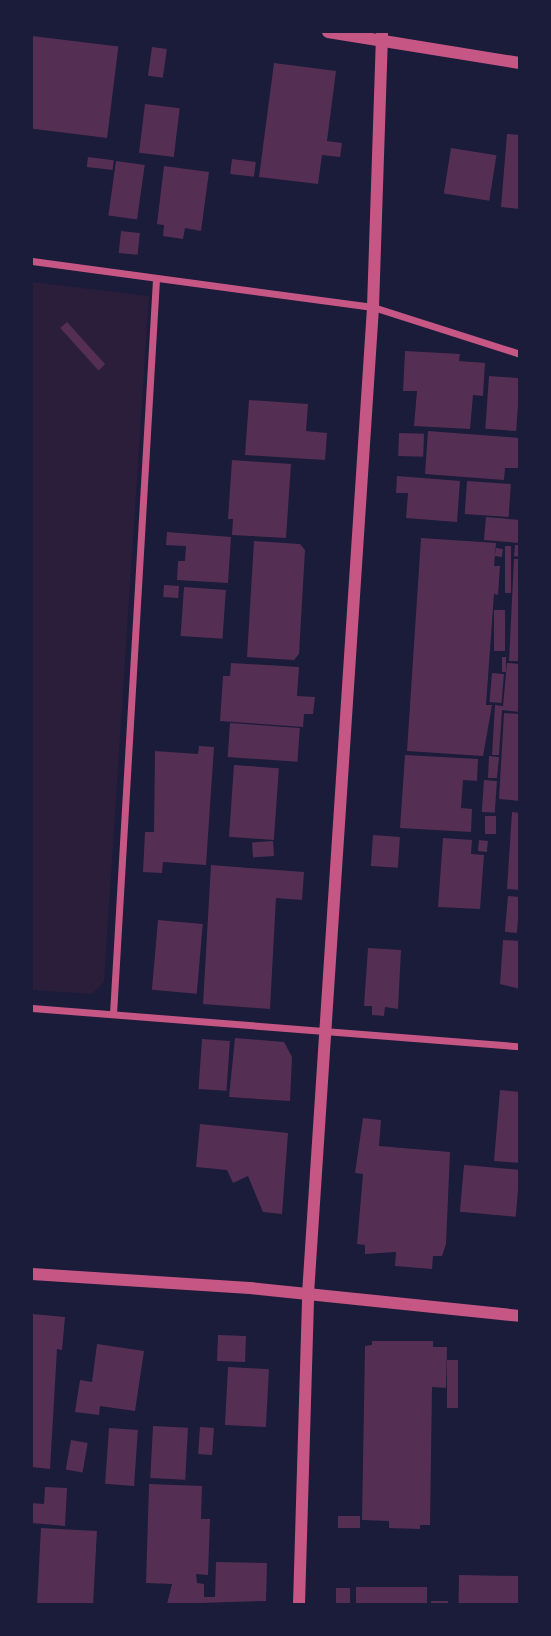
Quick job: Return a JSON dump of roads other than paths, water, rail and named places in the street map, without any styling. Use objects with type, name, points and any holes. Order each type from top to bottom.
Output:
[{"type":"street","points":[[328,32],[382,36],[520,63]]},
{"type":"street","points":[[299,1605],[308,1294],[323,1030],[373,307],[382,36]]},
{"type":"street","points":[[32,261],[373,307],[520,354]]},
{"type":"street","points":[[113,1014],[156,279]]},
{"type":"street","points":[[32,1008],[520,1046]]},
{"type":"street","points":[[32,1274],[308,1294],[520,1316]]}]
